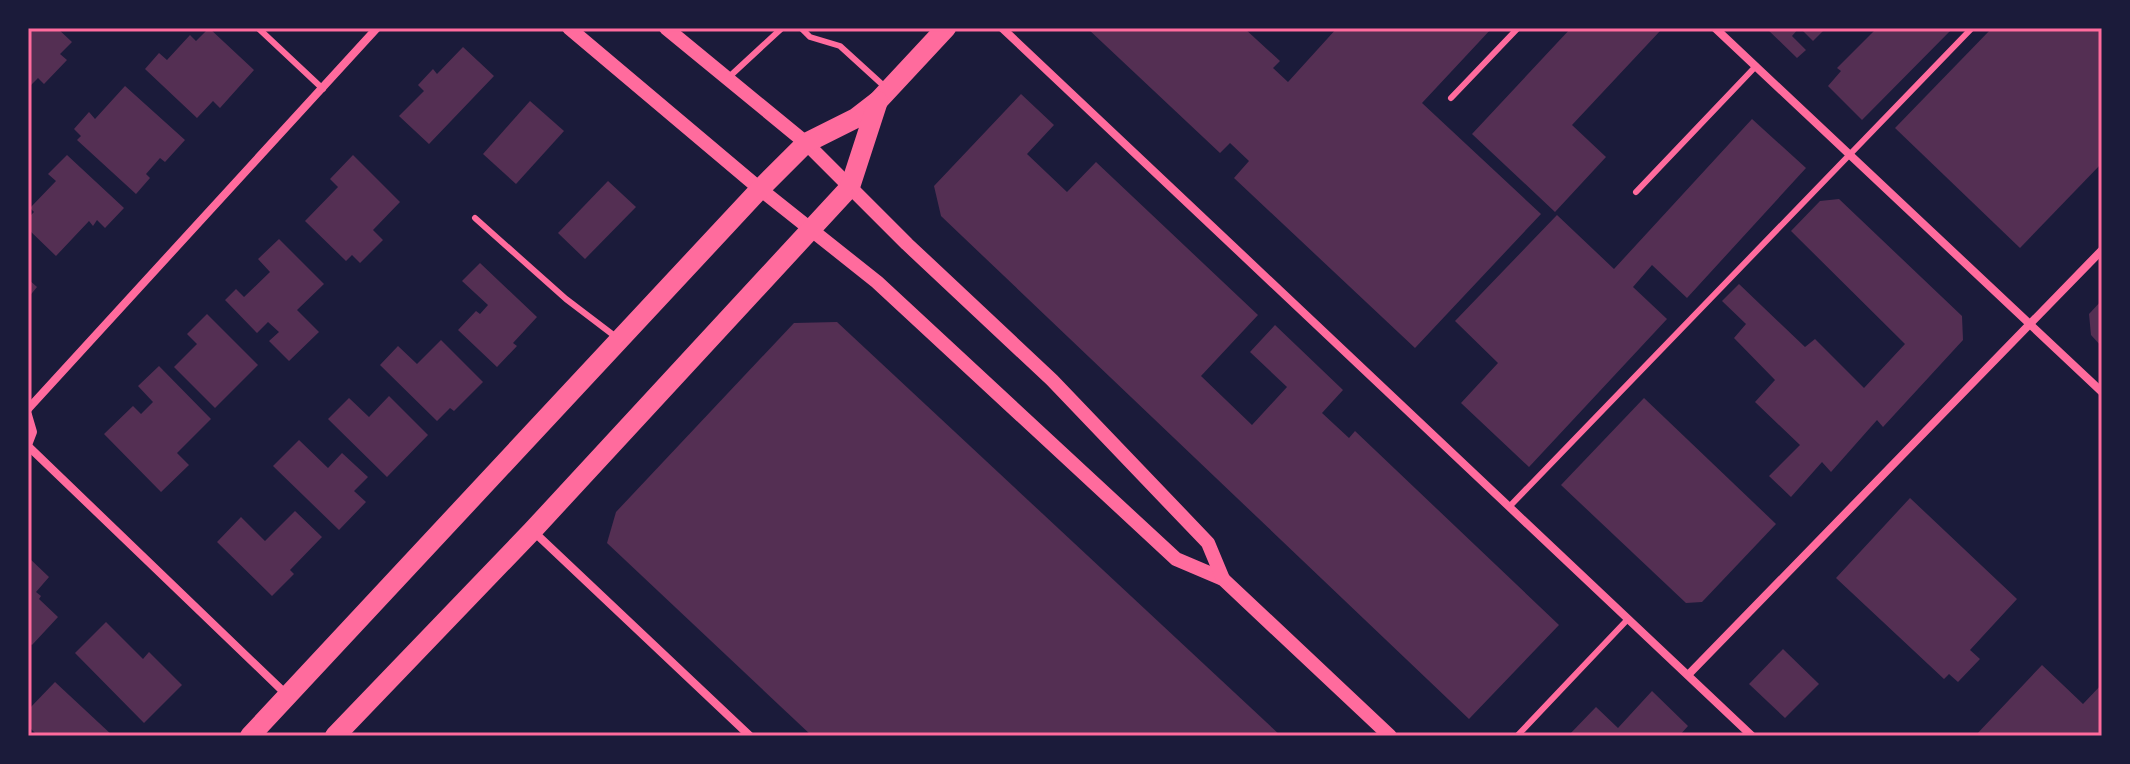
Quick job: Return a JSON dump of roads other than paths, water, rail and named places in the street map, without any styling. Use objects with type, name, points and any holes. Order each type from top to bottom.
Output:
[{"type":"main road","points":[[250,736],[760,189],[806,143],[856,118],[883,96],[942,29]]},
{"type":"main road","points":[[335,736],[532,531],[850,187],[883,96]]},
{"type":"street","points":[[287,696],[28,445],[33,432],[28,412],[377,28]]},
{"type":"street","points":[[569,28],[760,189],[877,282],[1176,559],[1223,579],[1390,736]]},
{"type":"street","points":[[668,28],[806,143],[1093,421],[1208,543],[1223,579]]},
{"type":"street","points":[[1002,28],[1752,736]]},
{"type":"street","points":[[1715,28],[2102,392]]},
{"type":"street","points":[[1688,675],[2102,250]]},
{"type":"street","points":[[532,531],[750,736]]},
{"type":"lane","points":[[258,28],[323,89]]},
{"type":"lane","points":[[727,79],[782,28]]},
{"type":"lane","points":[[801,28],[810,37],[840,46],[883,96]]},
{"type":"lane","points":[[1451,98],[1518,28]]},
{"type":"lane","points":[[1509,507],[1972,28]]},
{"type":"lane","points":[[1636,192],[1756,66]]},
{"type":"lane","points":[[475,218],[566,299],[619,340]]},
{"type":"lane","points":[[1517,736],[1628,619]]}]
